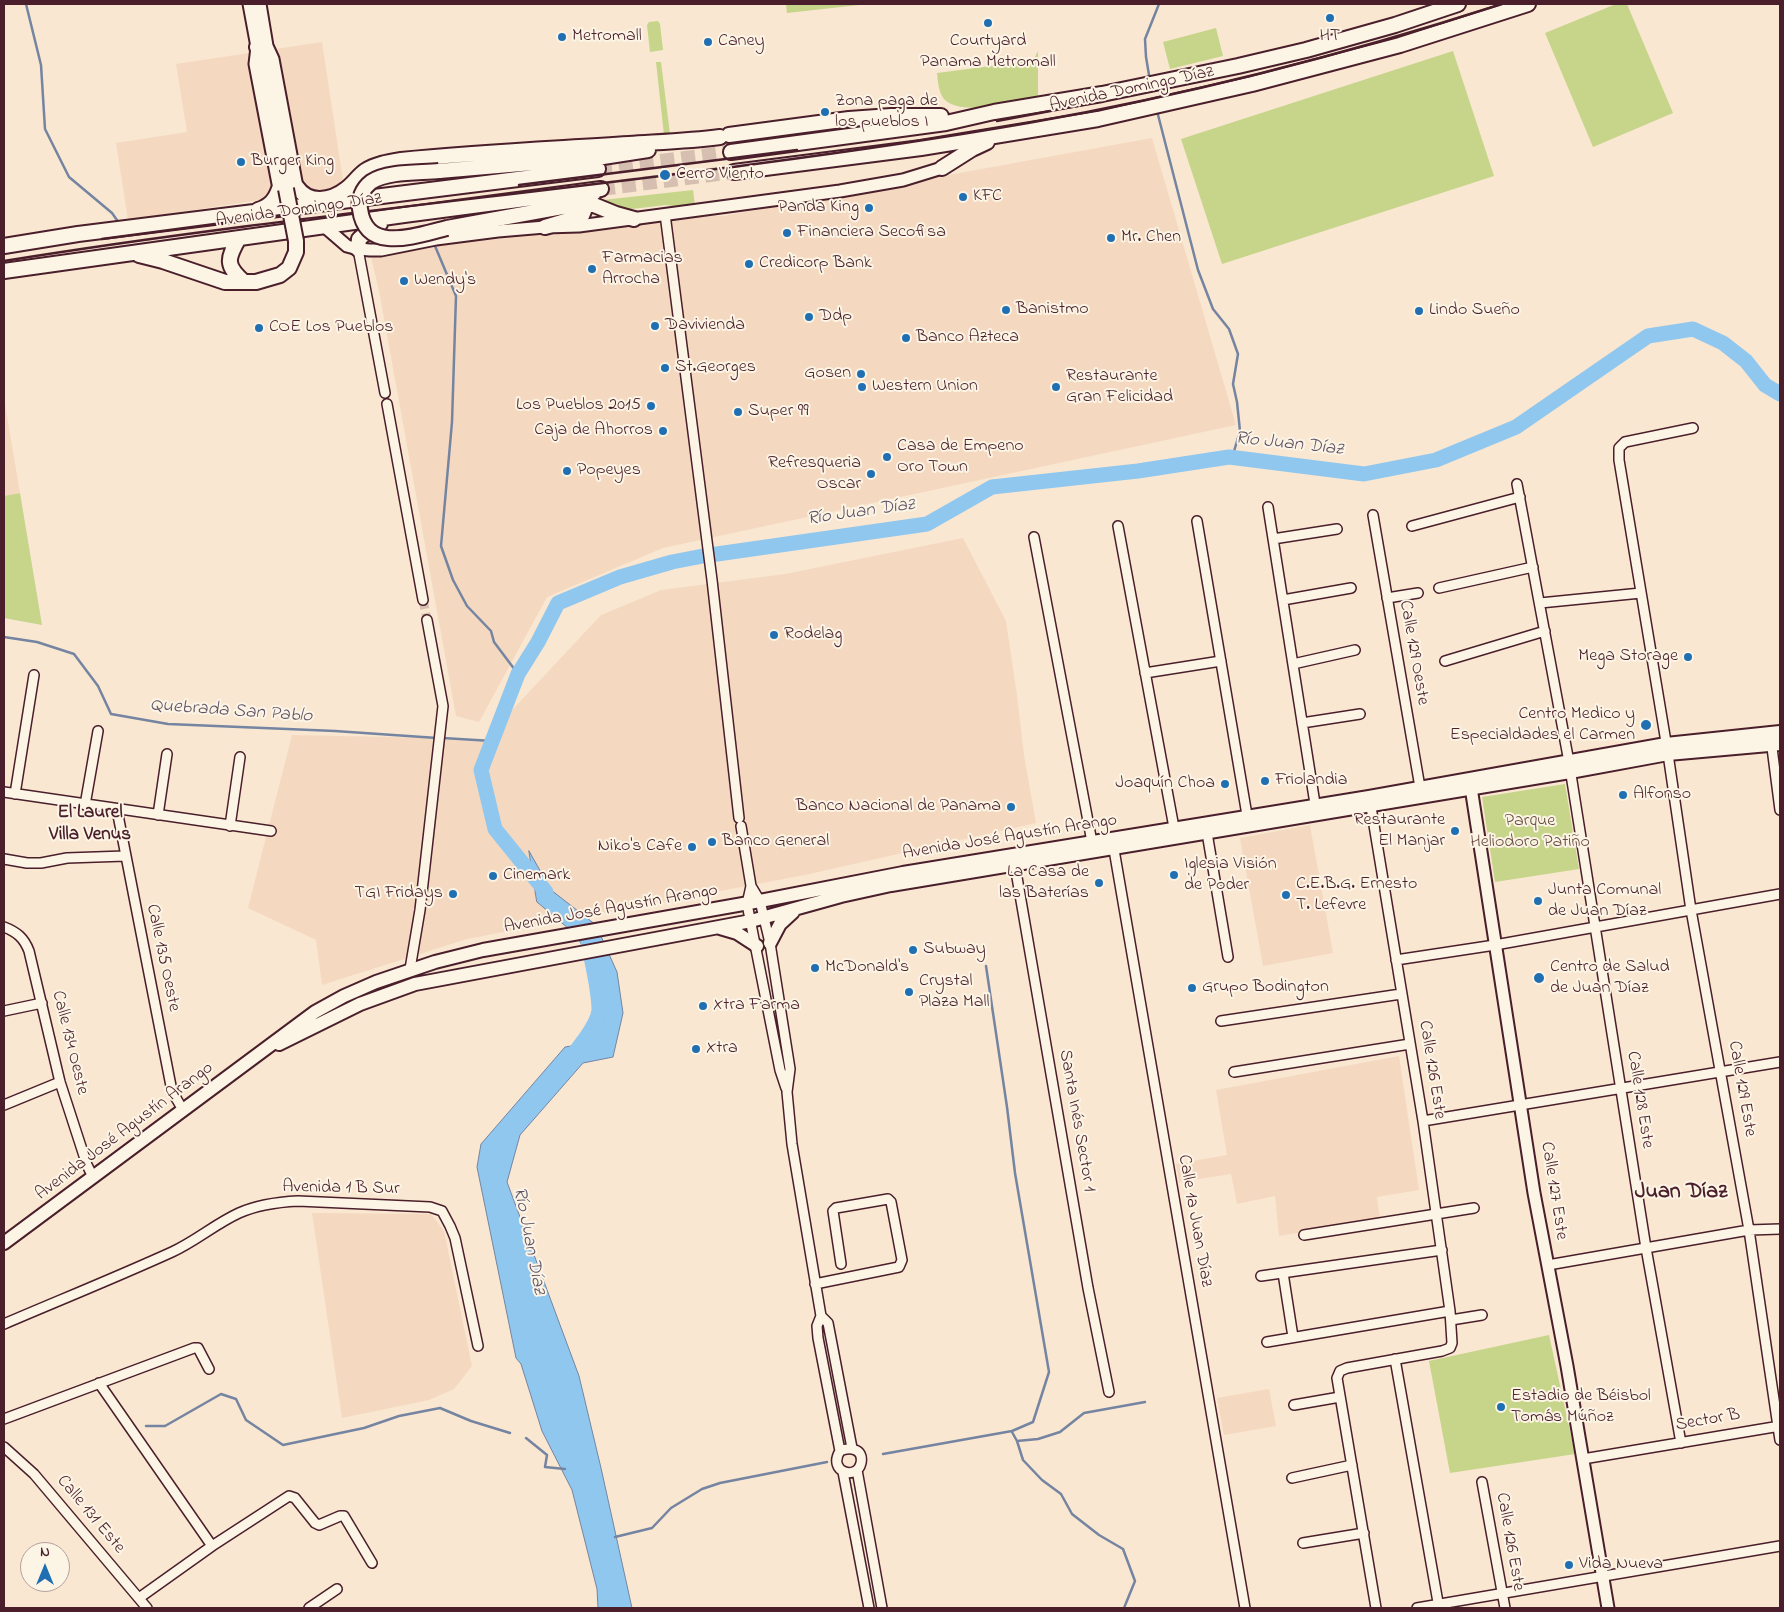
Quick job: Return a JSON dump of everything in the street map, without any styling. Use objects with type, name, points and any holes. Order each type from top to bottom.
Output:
[{"type":"main road","name":"Avenida Domingo Díaz","points":[[782,146],[946,123],[994,112],[1102,94],[1238,66],[1306,50],[1394,25],[1458,4]]},
{"type":"main road","name":"Avenida Domingo Díaz","points":[[734,172],[922,148],[1098,118],[1252,84],[1400,45],[1528,4]]},
{"type":"main road","points":[[131,253],[163,260],[225,282],[256,282],[270,279],[280,275],[289,268],[296,252],[296,241],[262,46]]},
{"type":"main road","points":[[726,141],[849,119],[994,112]]},
{"type":"main road","points":[[252,213],[268,206],[333,197],[346,189],[366,171],[379,164],[398,161],[464,153],[704,139],[759,142],[782,146],[849,119]]},
{"type":"main road","points":[[942,168],[972,149],[1006,134]]},
{"type":"main road","points":[[545,226],[582,216],[584,211],[571,205],[403,238],[384,238],[370,232],[362,220],[359,207],[361,193],[370,182],[386,175],[603,157],[649,150],[674,141]]},
{"type":"main road","name":"Avenida Domingo Díaz","points":[[4,246],[78,234],[598,169]]},
{"type":"main road","points":[[287,188],[313,200]]},
{"type":"main road","points":[[268,206],[287,188]]},
{"type":"main road","name":"Avenida Domingo Díaz","points":[[4,271],[601,189],[571,205]]},
{"type":"main road","points":[[515,200],[594,205],[634,219]]},
{"type":"main road","points":[[358,249],[359,239],[373,227],[404,215]]},
{"type":"main road","points":[[239,238],[229,260],[230,268],[244,282]]},
{"type":"main road","name":"Avenida José Agustín Arango","points":[[267,1048],[290,1040],[360,1004],[414,984],[751,921],[891,884],[1014,860],[1471,784],[1667,749],[1775,738]]},
{"type":"main road","name":"Avenida José Agustín Arango","points":[[4,1243],[302,1020],[359,989],[410,970],[456,956],[753,903],[841,884],[1014,860],[1092,842],[1113,843]]},
{"type":"main road","points":[[717,928],[737,933],[763,945],[780,924],[796,909]]},
{"type":"main road","points":[[385,994],[401,982],[410,970],[422,977],[439,979]]},
{"type":"street","points":[[249,4],[262,46],[273,59],[287,188]]},
{"type":"street","points":[[260,4],[262,46],[255,64],[287,188]]},
{"type":"street","points":[[325,226],[347,246],[358,249],[381,250],[436,239],[545,226],[579,226],[840,191],[894,182],[942,168]]},
{"type":"street","points":[[665,214],[712,580],[740,822],[751,886],[753,903],[751,921],[763,945],[790,1069],[788,1092],[792,1144],[821,1316],[817,1326],[818,1338],[840,1450],[836,1461],[838,1468],[844,1472],[850,1473],[857,1470],[861,1464],[858,1451],[852,1448],[840,1450]]},
{"type":"street","points":[[358,249],[385,393]]},
{"type":"street","points":[[386,404],[423,600]]},
{"type":"street","name":"Calle 129 Este","points":[[1693,428],[1625,442],[1619,448],[1619,460],[1667,749],[1691,910],[1722,1072],[1749,1230],[1780,1440]]},
{"type":"street","name":"Calle 128 Este","points":[[1517,484],[1569,767],[1646,1248],[1681,1442]]},
{"type":"street","points":[[1412,526],[1520,497]]},
{"type":"street","points":[[1268,507],[1316,810]]},
{"type":"street","name":"Calle 129 Oeste","points":[[1373,515],[1421,792]]},
{"type":"street","points":[[1196,521],[1248,821]]},
{"type":"street","points":[[1118,526],[1175,833]]},
{"type":"street","points":[[1273,539],[1337,529]]},
{"type":"street","points":[[1034,537],[1092,842]]},
{"type":"street","points":[[1439,588],[1533,567]]},
{"type":"street","points":[[1282,600],[1351,588]]},
{"type":"street","points":[[1540,604],[1641,592]]},
{"type":"street","points":[[1387,598],[1418,593]]},
{"type":"street","points":[[410,970],[420,910],[443,706],[426,620]]},
{"type":"street","points":[[1445,660],[1545,631]]},
{"type":"street","points":[[1293,664],[1355,650]]},
{"type":"street","points":[[1145,673],[1221,661]]},
{"type":"street","points":[[15,794],[34,675]]},
{"type":"street","points":[[1302,723],[1360,714]]},
{"type":"street","points":[[85,805],[98,732]]},
{"type":"street","points":[[1775,738],[1780,810]]},
{"type":"street","points":[[158,815],[167,754]]},
{"type":"street","points":[[230,826],[240,757]]},
{"type":"street","name":"Calle 127 Este","points":[[1471,784],[1534,1193],[1583,1459],[1608,1608]]},
{"type":"street","points":[[4,792],[116,810],[271,831]]},
{"type":"street","name":"Calle 126 Este","points":[[1370,801],[1423,1121],[1442,1250],[1452,1343],[1450,1348],[1395,1359]]},
{"type":"street","name":"Calle 135 Oeste","points":[[116,810],[172,1086],[183,1110]]},
{"type":"street","points":[[1206,828],[1228,957]]},
{"type":"street","name":"Calle 1a Juan Díaz","points":[[1113,843],[1245,1608]]},
{"type":"street","points":[[4,859],[27,863],[41,863],[67,858],[125,856]]},
{"type":"street","name":"Santa Inés Sector 1","points":[[1014,860],[1108,1392]]},
{"type":"street","points":[[1396,960],[1595,928],[1780,894]]},
{"type":"street","points":[[753,903],[764,918],[763,945],[780,1070],[788,1092]]},
{"type":"street","name":"Calle 134 Oeste","points":[[4,926],[19,934],[26,942],[60,1082],[87,1165],[93,1177]]},
{"type":"street","points":[[1220,1021],[1401,994]]},
{"type":"street","points":[[4,1011],[42,1004]]},
{"type":"street","points":[[1234,1072],[1410,1044]]},
{"type":"street","points":[[1423,1121],[1780,1062]]},
{"type":"street","points":[[4,1105],[60,1082]]},
{"type":"street","points":[[816,1284],[898,1267],[902,1260],[891,1202],[888,1199],[836,1208],[833,1211],[841,1264]]},
{"type":"street","name":"Avenida 1 B Sur","points":[[4,1324],[174,1251],[232,1217],[255,1208],[282,1202],[298,1201],[430,1207],[442,1211],[455,1238],[478,1346]]},
{"type":"street","points":[[1304,1235],[1474,1208]]},
{"type":"street","points":[[1548,1265],[1749,1230],[1780,1229]]},
{"type":"street","points":[[1261,1276],[1442,1250]]},
{"type":"street","points":[[1283,1273],[1293,1337]]},
{"type":"street","points":[[1268,1342],[1450,1315],[1482,1314]]},
{"type":"street","points":[[821,1316],[828,1323],[852,1448]]},
{"type":"street","points":[[4,1419],[99,1382],[196,1348],[200,1351],[209,1369]]},
{"type":"street","points":[[1376,1608],[1337,1378],[1340,1371],[1346,1368],[1395,1359],[1438,1606]]},
{"type":"street","points":[[99,1382],[212,1546]]},
{"type":"street","points":[[1294,1405],[1340,1397]]},
{"type":"street","name":"Sector B","points":[[1583,1459],[1779,1426]]},
{"type":"street","name":"Calle 131 Este","points":[[4,1447],[34,1474],[147,1608]]},
{"type":"street","points":[[1292,1478],[1352,1465]]},
{"type":"street","points":[[857,1470],[882,1608]]},
{"type":"street","points":[[844,1472],[869,1608]]},
{"type":"street","name":"Calle 126 Este","points":[[1482,1482],[1505,1608]]},
{"type":"street","points":[[139,1598],[212,1546],[287,1497],[292,1496],[317,1524],[322,1525],[340,1516],[344,1516],[372,1563]]},
{"type":"street","points":[[1303,1543],[1364,1533]]},
{"type":"street","points":[[1417,1608],[1438,1606],[1502,1593],[1780,1546]]},
{"type":"street","points":[[309,1608],[337,1589]]},
{"type":"shaded area","points":[[322,42],[344,187],[128,220],[116,143],[187,132],[176,64]]},
{"type":"shaded area","points":[[1152,138],[1236,425],[663,548],[547,597],[479,722],[456,716],[379,291],[370,252],[664,213],[723,216]]},
{"type":"shaded area","points":[[4,398],[20,493],[4,496]]},
{"type":"shaded area","points":[[963,538],[1006,621],[1024,755],[1036,823],[805,875],[467,939],[322,985],[316,940],[248,908],[292,735],[485,739],[601,615],[661,590],[785,574]]},
{"type":"shaded area","name":"C.E.B.G. Ernesto T. Lefevre","points":[[1310,825],[1333,953],[1263,966],[1240,838]]},
{"type":"shaded area","points":[[1399,1056],[1419,1190],[1377,1197],[1380,1219],[1279,1236],[1275,1196],[1237,1204],[1231,1174],[1179,1182],[1176,1164],[1227,1155],[1216,1090]]},
{"type":"shaded area","points":[[312,1213],[431,1214],[444,1231],[472,1366],[454,1389],[429,1400],[342,1418]]},
{"type":"shaded area","points":[[1269,1389],[1276,1426],[1224,1435],[1217,1398]]},
{"type":"green space","points":[[786,4],[868,4],[787,13]]},
{"type":"green space","points":[[1616,4],[1627,4],[1673,113],[1593,147],[1545,33]]},
{"type":"green space","points":[[658,21],[663,50],[650,52],[647,25],[649,22]]},
{"type":"green space","points":[[1216,28],[1223,56],[1170,69],[1163,42]]},
{"type":"green space","points":[[1038,51],[1038,99],[975,108],[952,104],[944,99],[941,93],[937,73],[1029,61],[1035,57]]},
{"type":"green space","points":[[1453,51],[1494,176],[1222,264],[1181,139]]},
{"type":"green space","points":[[656,62],[661,62],[670,134],[664,135]]},
{"type":"green space","points":[[693,190],[695,206],[666,205],[623,210],[594,201]]},
{"type":"green space","points":[[20,493],[42,625],[4,618],[4,496]]},
{"type":"green space","name":"Parque Heliodoro Patiño","points":[[1565,784],[1579,869],[1495,882],[1482,797]]},
{"type":"green space","name":"Estadio de Béisbol Tomás Múñoz","points":[[1549,1335],[1575,1454],[1450,1473],[1429,1361]]},
{"type":"water","points":[[529,851],[551,890],[596,925],[617,972],[623,1013],[613,1057],[583,1063],[520,1135],[507,1182],[579,1376],[632,1608],[598,1608],[597,1589],[572,1490],[542,1431],[521,1364],[516,1358],[477,1167],[481,1144],[565,1047],[584,1044],[604,1019],[599,972],[575,934],[537,902]]},
{"type":"waterway","points":[[26,4],[41,65],[45,129],[69,177],[112,213],[119,223]]},
{"type":"waterway","points":[[1149,75],[1145,39],[1159,4]]},
{"type":"waterway","points":[[1157,111],[1198,270],[1213,309],[1229,329],[1238,354],[1233,384],[1240,431],[1232,458]]},
{"type":"waterway","points":[[435,246],[456,296],[452,422],[441,546],[453,580],[467,606],[491,631],[494,642],[518,674]]},
{"type":"waterway","name":"Río Juan Díaz","points":[[546,892],[495,829],[481,770],[518,674],[538,642],[558,603],[620,577],[672,562],[703,556],[927,524],[992,487],[1138,471],[1229,457],[1364,474],[1436,460],[1516,427],[1648,336],[1693,329],[1723,343],[1746,361],[1765,385],[1780,394]]},
{"type":"waterway","name":"Quebrada San Pablo","points":[[4,637],[37,642],[74,654],[98,686],[111,714],[168,724],[335,731],[437,738]]},
{"type":"waterway","name":"Quebrada San Pablo","points":[[443,738],[492,741]]},
{"type":"waterway","name":"Río Juan Díaz","points":[[568,1060],[582,1043],[598,1016],[597,986],[588,943]]},
{"type":"waterway","points":[[883,1454],[1012,1431],[1033,1422],[1049,1372],[1015,1173],[986,966]]},
{"type":"waterway","points":[[146,1426],[165,1426],[221,1394],[236,1399],[246,1420],[283,1445],[364,1428],[399,1416],[440,1408],[471,1421],[510,1433]]},
{"type":"waterway","points":[[1012,1432],[1017,1441],[1038,1439],[1060,1432],[1084,1413],[1145,1402]]},
{"type":"waterway","points":[[526,1438],[547,1455],[545,1467],[565,1469]]},
{"type":"waterway","points":[[1017,1441],[1023,1460],[1042,1480],[1061,1494],[1072,1514],[1099,1535],[1123,1549],[1135,1581],[1124,1608]]},
{"type":"waterway","points":[[615,1537],[652,1528],[671,1508],[702,1489],[720,1483],[827,1462]]},
{"type":"tunnel","points":[[598,169],[731,152]]},
{"type":"tunnel","points":[[601,189],[734,172]]},
{"type":"tunnel","points":[[423,600],[427,620]]},
{"type":"railway","points":[[4,261],[260,225],[772,162],[1028,123],[1148,100],[1267,72],[1385,40],[1502,4]]},
{"type":"railway","points":[[997,121],[1093,103]]},
{"type":"railway","points":[[519,185],[797,150]]},
{"type":"railway","points":[[102,239],[320,210]]},
{"type":"place","name":"HT","points":[[1330,18]]},
{"type":"place","name":"Courtyard Panama Metromall","points":[[988,23]]},
{"type":"place","name":"Metromall","points":[[562,37]]},
{"type":"place","name":"Caney","points":[[708,42]]},
{"type":"place","name":"Zona paga de los pueblos I","points":[[825,112]]},
{"type":"place","name":"Burger King","points":[[241,162]]},
{"type":"place","name":"Cerro Viento","points":[[665,175]]},
{"type":"place","name":"KFC","points":[[963,197]]},
{"type":"place","name":"Panda King","points":[[869,208]]},
{"type":"place","name":"Financiera Secofisa","points":[[787,233]]},
{"type":"place","name":"Mr. Chen","points":[[1111,238]]},
{"type":"place","name":"Credicorp Bank","points":[[749,264]]},
{"type":"place","name":"Farmacias Arrocha","points":[[592,269]]},
{"type":"place","name":"Wendy's","points":[[404,281]]},
{"type":"place","name":"Banistmo","points":[[1006,310]]},
{"type":"place","name":"Lindo Sueño","points":[[1419,311]]},
{"type":"place","name":"Ddp","points":[[809,317]]},
{"type":"place","name":"Davivienda","points":[[655,326]]},
{"type":"place","name":"COE Los Pueblos","points":[[259,328]]},
{"type":"place","name":"Banco Azteca","points":[[906,338]]},
{"type":"place","name":"St.Georges","points":[[665,368]]},
{"type":"place","name":"Gosen","points":[[861,374]]},
{"type":"place","name":"Western Union","points":[[862,387]]},
{"type":"place","name":"Restaurante Gran Felicidad","points":[[1056,387]]},
{"type":"place","name":"Los Pueblos 2015","points":[[651,406]]},
{"type":"place","name":"Super 99","points":[[738,412]]},
{"type":"place","name":"Caja de Ahorros","points":[[663,431]]},
{"type":"place","name":"Casa de Empeno Oro Town","points":[[887,457]]},
{"type":"place","name":"Popeyes","points":[[567,471]]},
{"type":"place","name":"Refresqueria Oscar","points":[[871,474]]},
{"type":"place","name":"Rodelag","points":[[774,635]]},
{"type":"place","name":"Mega Storage","points":[[1688,657]]},
{"type":"place","name":"Centro Medico y Especialdades el Carmen","points":[[1646,725]]},
{"type":"place","name":"Friolandia","points":[[1265,781]]},
{"type":"place","name":"Joaquín Choa","points":[[1225,784]]},
{"type":"place","name":"Alfonso","points":[[1623,795]]},
{"type":"place","name":"Banco Nacional de Panama","points":[[1011,807]]},
{"type":"place","name":"Restaurante El Manjar","points":[[1455,831]]},
{"type":"place","name":"Banco General","points":[[712,842]]},
{"type":"place","name":"Niko's Cafe","points":[[692,847]]},
{"type":"place","name":"Iglesia Visión de Poder","points":[[1174,875]]},
{"type":"place","name":"Cinemark","points":[[493,876]]},
{"type":"place","name":"La Casa de las Baterías","points":[[1099,883]]},
{"type":"place","name":"TGI Fridays","points":[[453,894]]},
{"type":"place","name":"C.E.B.G. Ernesto T. Lefevre","points":[[1286,895]]},
{"type":"place","name":"Junta Comunal de Juan Díaz","points":[[1538,901]]},
{"type":"place","name":"Subway","points":[[913,950]]},
{"type":"place","name":"McDonald's","points":[[815,968]]},
{"type":"place","name":"Centro de Salud de Juan Díaz","points":[[1539,978]]},
{"type":"place","name":"Grupo Bodington","points":[[1192,988]]},
{"type":"place","name":"Crystal Plaza Mall","points":[[909,992]]},
{"type":"place","name":"Xtra Farma","points":[[703,1006]]},
{"type":"place","name":"Xtra","points":[[696,1049]]},
{"type":"place","name":"Estadio de Béisbol Tomás Múñoz","points":[[1501,1407]]},
{"type":"place","name":"Vida Nueva","points":[[1569,1565]]},
{"type":"district","name":"El Laurel Villa Venus","points":[[90,825]]},
{"type":"district","name":"Juan Díaz","points":[[1681,1193]]}]
